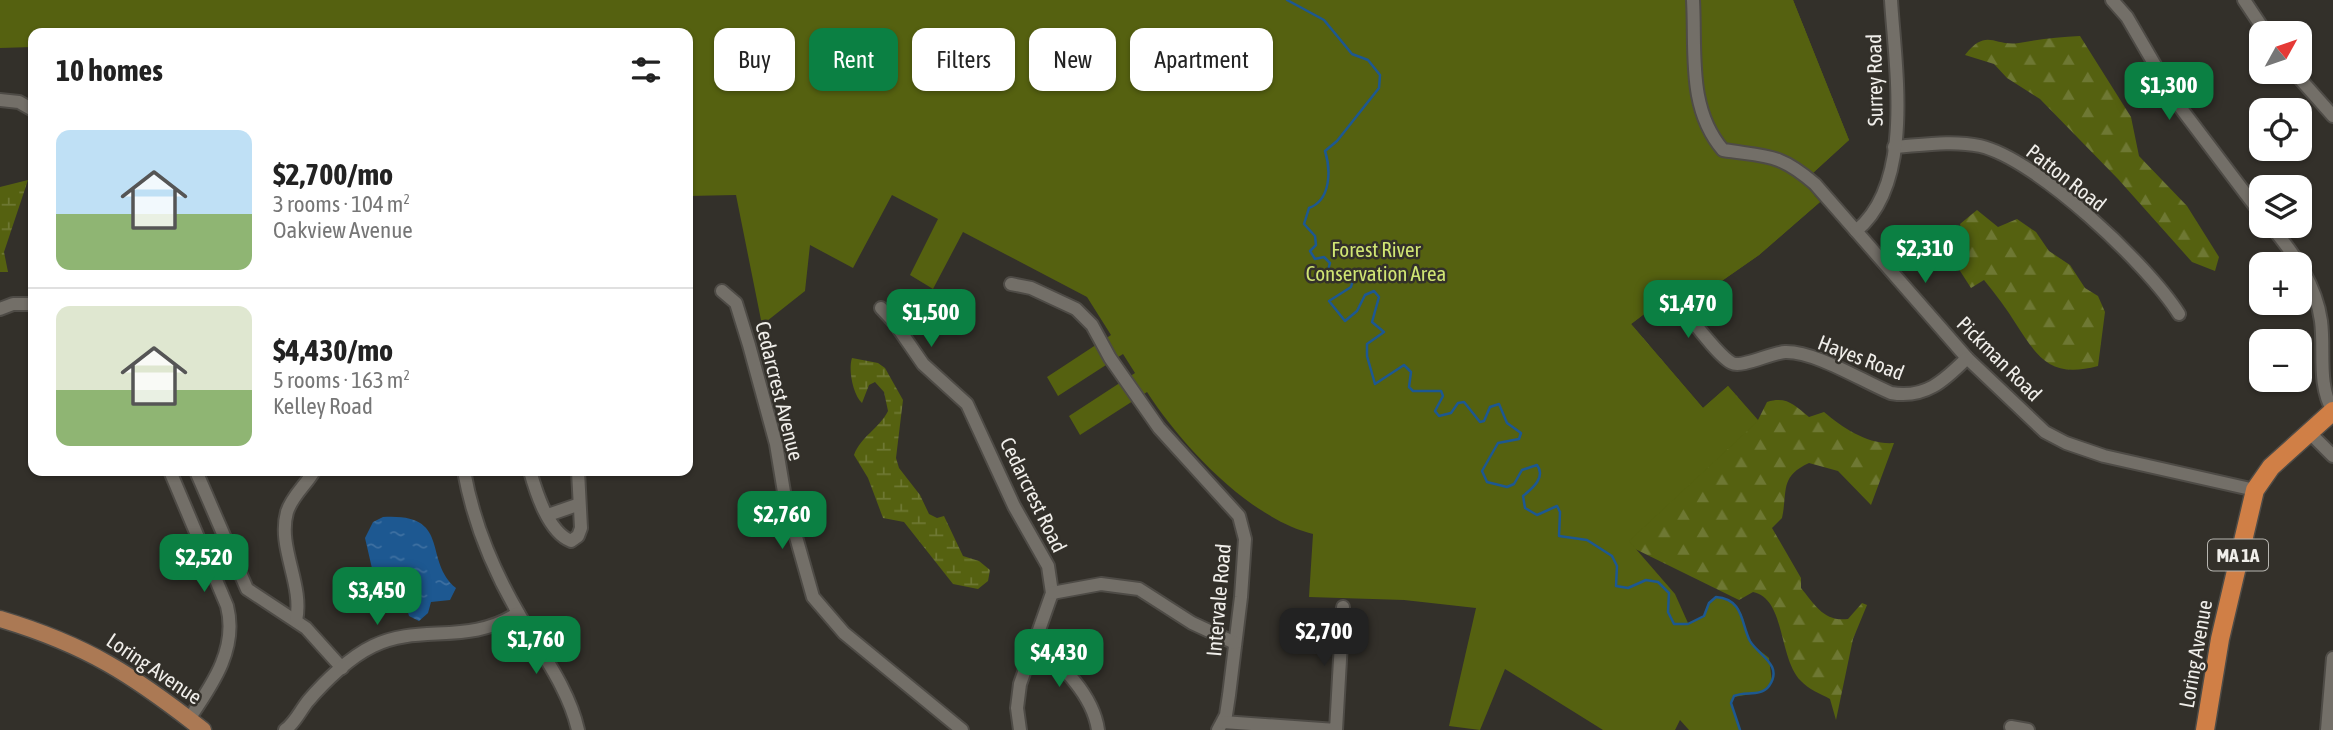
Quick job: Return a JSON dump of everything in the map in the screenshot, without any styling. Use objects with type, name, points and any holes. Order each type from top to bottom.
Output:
[{"type":"highway","name":"Loring Avenue","points":[[2205,730],[2220,639],[2255,490],[2271,467],[2333,411]]},
{"type":"main road","name":"Loring Avenue","points":[[0,619],[41,631],[107,660],[203,730]]},
{"type":"street","name":"Pickman Road","points":[[1693,0],[1695,83],[1704,123],[1713,139],[1723,150],[1782,159],[1815,184],[1968,358],[2045,432],[2066,443],[2130,463],[2255,490]]},
{"type":"street","name":"Surrey Road","points":[[1856,231],[1869,221],[1880,203],[1895,147],[1898,97],[1891,0]]},
{"type":"street","points":[[2112,0],[2127,17],[2163,84],[2182,112],[2249,199]]},
{"type":"street","points":[[2244,0],[2258,21]]},
{"type":"street","points":[[2305,84],[2333,116]]},
{"type":"street","points":[[0,100],[19,102],[28,107]]},
{"type":"street","name":"Patton Road","points":[[1895,147],[1957,143],[1980,146],[2021,163],[2056,189],[2105,233],[2164,290],[2179,314]]},
{"type":"street","points":[[2280,238],[2297,259],[2317,302],[2322,329],[2323,387],[2333,411]]},
{"type":"street","name":"Intervale Road","points":[[1011,284],[1043,293],[1076,309],[1091,325],[1110,358],[1159,428],[1233,507],[1242,525],[1244,555],[1235,643],[1220,726]]},
{"type":"street","name":"Cedarcrest Avenue","points":[[722,291],[736,303],[749,345],[776,444],[785,498],[813,597],[844,633],[962,730]]},
{"type":"street","name":"Hayes Road","points":[[1671,295],[1730,363],[1737,365],[1766,355],[1791,352],[1819,361],[1891,393],[1908,396],[1930,390],[1968,358]]},
{"type":"street","points":[[0,309],[13,304],[28,303]]},
{"type":"street","name":"Cedarcrest Road","points":[[881,308],[923,364],[967,404],[1014,506],[1043,553],[1052,593]]},
{"type":"street","points":[[2309,432],[2333,456]]},
{"type":"street","points":[[172,476],[227,606],[230,624],[228,643],[219,668],[190,719]]},
{"type":"street","points":[[202,476],[247,589],[315,636],[342,668]]},
{"type":"street","points":[[296,621],[299,597],[286,520],[292,501],[310,476]]},
{"type":"street","points":[[466,476],[488,550],[518,613],[549,664],[578,730]]},
{"type":"street","points":[[532,476],[548,515],[564,538],[574,540],[581,528],[577,505],[578,476]]},
{"type":"street","points":[[548,515],[577,505]]},
{"type":"street","points":[[1020,730],[1017,708],[1020,684],[1052,593],[1101,584],[1139,589],[1192,624],[1235,643]]},
{"type":"street","points":[[1220,726],[1336,730],[1343,607]]},
{"type":"street","points":[[288,729],[310,698],[342,668],[374,645],[395,639],[480,631],[494,627],[518,613]]},
{"type":"street","points":[[1035,642],[1056,660],[1084,694],[1098,730]]},
{"type":"street","points":[[2327,730],[2333,658]]},
{"type":"street","points":[[2011,727],[2028,730]]},
{"type":"green space","name":"Forest River Conservation Area","points":[[0,0],[1793,0],[1849,140],[1803,182],[1820,202],[1759,255],[1693,301],[1680,287],[1631,324],[1703,408],[1728,386],[1758,421],[1629,541],[1675,594],[1688,623],[1704,616],[1709,603],[1716,597],[1734,603],[1752,643],[1769,658],[1772,682],[1763,692],[1734,697],[1731,704],[1740,730],[1689,730],[1680,720],[1675,730],[1603,730],[1505,669],[1480,730],[1449,726],[1476,608],[1404,600],[1309,597],[1313,534],[1289,526],[1265,513],[1219,477],[1179,435],[1147,392],[1080,435],[1069,416],[1135,373],[1123,354],[1058,396],[1047,377],[1111,335],[1087,297],[963,232],[933,289],[910,275],[938,219],[892,195],[853,268],[810,245],[805,291],[762,325],[736,195],[693,196],[693,28],[28,28],[28,47],[0,48]]},
{"type":"green space","points":[[1793,0],[1849,140],[1803,182],[1820,202],[1759,255],[1693,301],[1680,287],[1631,324],[1703,408],[1728,386],[1758,420],[1767,402],[1780,400],[1794,405],[1809,417],[1824,412],[1865,438],[1894,443],[1871,505],[1838,471],[1809,463],[1799,468],[1789,479],[1782,518],[1772,528],[1801,578],[1801,588],[1821,611],[1832,618],[1848,619],[1862,603],[1867,605],[1853,639],[1836,720],[1830,699],[1807,686],[1794,671],[1777,617],[1764,597],[1753,592],[1739,600],[1625,544],[1354,196]]},
{"type":"green space","points":[[2080,36],[2131,117],[2139,156],[2187,206],[2219,257],[2215,271],[2192,262],[2118,179],[2040,99],[2007,78],[1994,64],[1965,55],[1985,40],[2010,44]]},
{"type":"green space","points":[[28,180],[4,252],[8,272],[0,272],[0,187]]},
{"type":"green space","points":[[1977,210],[1998,227],[2017,219],[2036,232],[2049,251],[2070,265],[2085,288],[2098,296],[2105,312],[2098,366],[2069,370],[2048,363],[2032,347],[1984,280],[1971,288],[1953,260],[1965,246],[1960,224]]},
{"type":"green space","points":[[852,358],[878,363],[885,368],[903,400],[896,458],[899,468],[920,495],[929,514],[937,518],[944,516],[963,556],[979,561],[990,570],[988,581],[978,589],[953,584],[904,522],[883,518],[868,478],[854,455],[888,411],[884,392],[875,382],[869,385],[862,403],[859,399],[851,375]]},
{"type":"water","points":[[383,517],[419,522],[428,530],[440,565],[456,588],[450,600],[431,602],[428,613],[419,621],[409,616],[402,591],[374,577],[365,538],[373,522]]},
{"type":"waterway","points":[[1287,0],[1324,20],[1352,54],[1368,60],[1380,75],[1379,88],[1337,141],[1325,151],[1328,184],[1322,198],[1309,208],[1304,224],[1315,236],[1316,245],[1310,251],[1315,259],[1324,257],[1330,263],[1328,270],[1331,279],[1348,277],[1353,280],[1351,287],[1329,301],[1345,321],[1357,311],[1365,295],[1374,291],[1379,297],[1372,322],[1384,332],[1367,344],[1367,356],[1375,384],[1404,365],[1411,372],[1409,387],[1413,391],[1441,391],[1443,396],[1435,411],[1439,416],[1451,413],[1458,403],[1464,402],[1480,422],[1484,421],[1490,407],[1499,404],[1507,423],[1521,433],[1519,439],[1498,443],[1482,471],[1487,482],[1507,487],[1514,484],[1522,470],[1537,465],[1539,478],[1523,496],[1525,508],[1537,515],[1557,506],[1560,512],[1559,536],[1587,540],[1612,556],[1617,566],[1616,586],[1628,588],[1646,580],[1658,582],[1669,593],[1668,612],[1674,624],[1688,624],[1704,616],[1709,603],[1716,597],[1732,602],[1740,613],[1750,641],[1772,666],[1773,672],[1773,679],[1766,689],[1734,696],[1731,703],[1740,730]]}]
